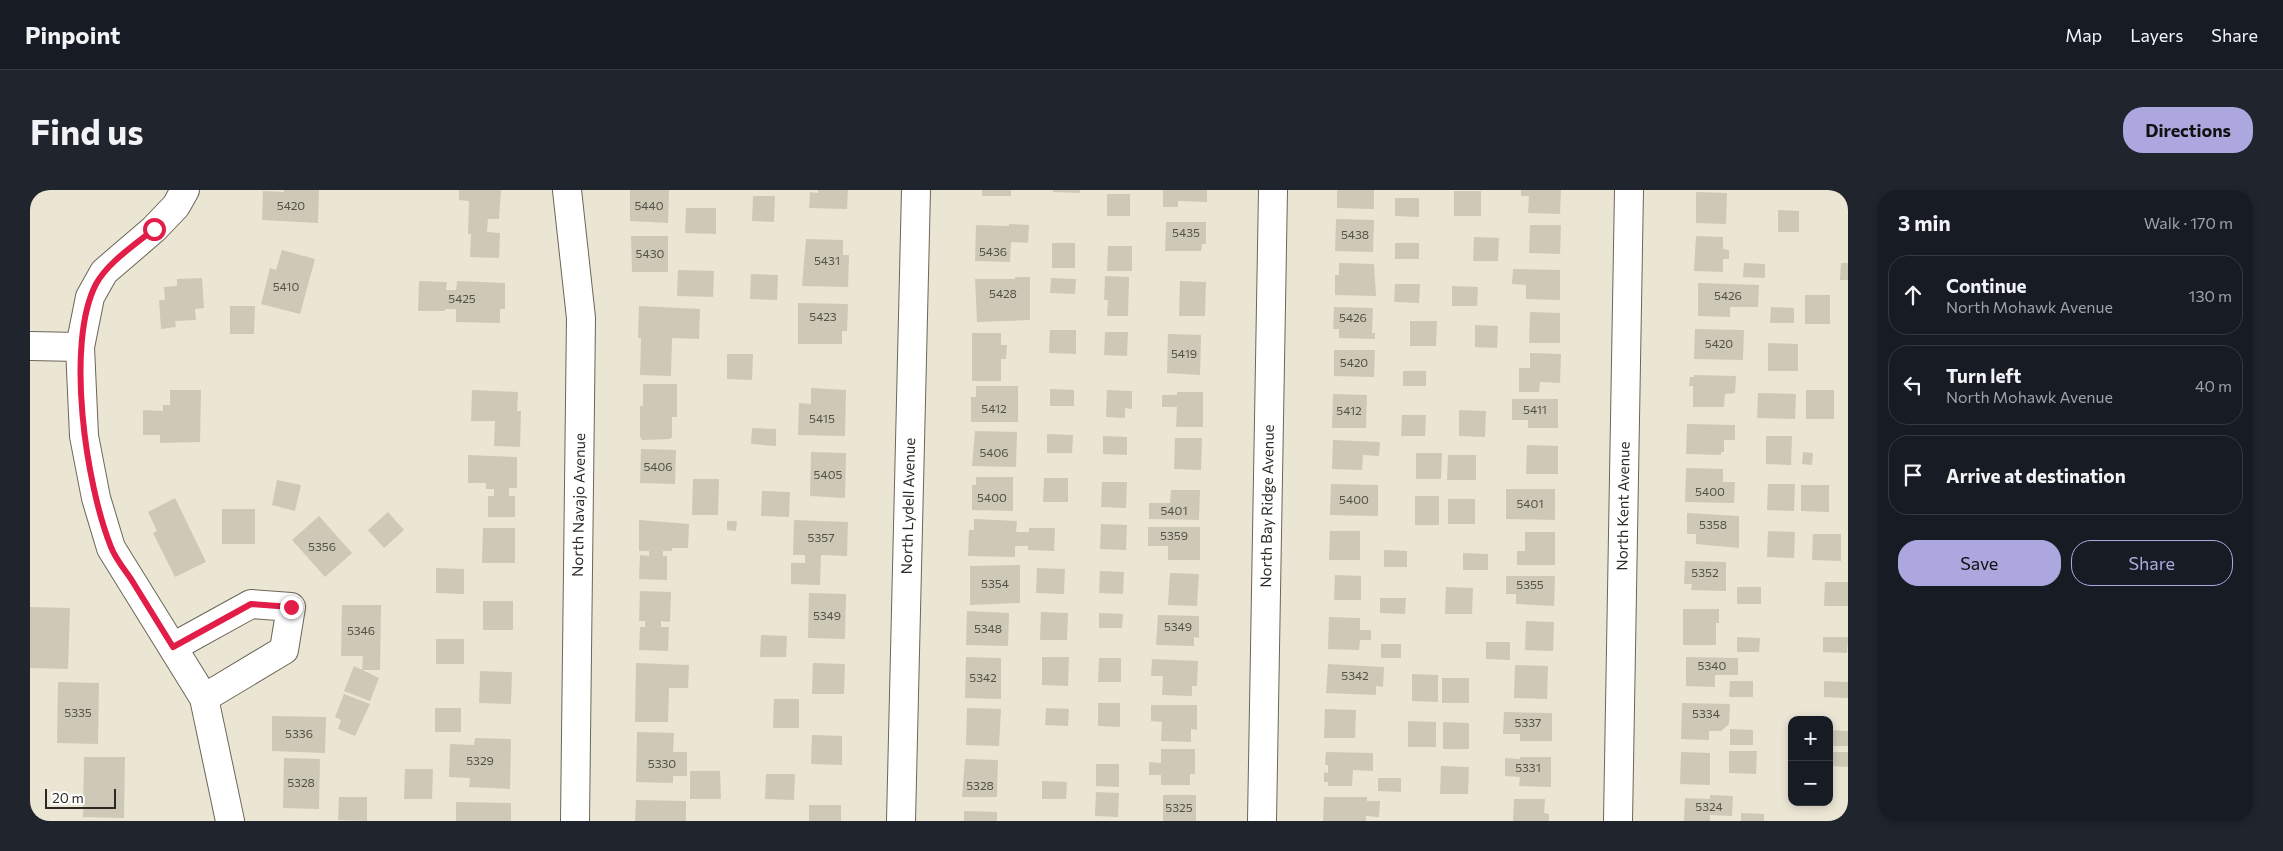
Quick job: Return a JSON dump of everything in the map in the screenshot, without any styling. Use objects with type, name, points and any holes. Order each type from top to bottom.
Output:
[{"type":"street","points":[[185,190],[176,206],[154,229],[104,272],[90,297],[80,347],[84,436],[96,498],[111,548],[204,698],[230,821]]},
{"type":"street","name":"North Navajo Avenue","points":[[567,190],[581,318],[575,821]]},
{"type":"street","name":"North Lydell Avenue","points":[[901,821],[916,190]]},
{"type":"street","name":"North Bay Ridge Avenue","points":[[1262,821],[1273,190]]},
{"type":"street","name":"North Kent Avenue","points":[[1618,821],[1629,190]]},
{"type":"street","points":[[30,346],[80,347]]},
{"type":"street","points":[[173,647],[251,604],[291,607],[284,650],[204,698]]},
{"type":"building","points":[[284,190],[319,190],[318,223],[262,220],[263,191],[284,192]]},
{"type":"building","points":[[459,190],[501,190],[499,219],[488,219],[487,232],[500,233],[499,258],[470,257],[471,234],[468,234],[469,201],[459,200]]},
{"type":"building","points":[[630,190],[669,190],[668,223],[630,221]]},
{"type":"building","points":[[818,190],[848,190],[847,209],[809,208],[810,192],[818,193]]},
{"type":"building","points":[[982,190],[1011,190],[1011,196],[982,196]]},
{"type":"building","points":[[1053,190],[1080,190],[1080,193],[1053,192]]},
{"type":"building","points":[[1163,190],[1207,190],[1207,202],[1178,201],[1178,207],[1163,207]]},
{"type":"building","points":[[1374,190],[1374,209],[1337,208],[1337,191]]},
{"type":"building","points":[[1521,190],[1561,190],[1560,214],[1528,213],[1529,196],[1521,196]]},
{"type":"building","points":[[1454,191],[1481,191],[1481,216],[1454,216]]},
{"type":"building","points":[[1696,192],[1727,193],[1726,224],[1696,223]]},
{"type":"building","points":[[1107,194],[1130,194],[1130,216],[1107,216]]},
{"type":"building","points":[[753,196],[775,196],[774,222],[752,221]]},
{"type":"building","points":[[1395,198],[1419,198],[1419,217],[1395,216]]},
{"type":"building","points":[[686,208],[716,208],[716,234],[685,233]]},
{"type":"building","points":[[1778,210],[1799,211],[1799,232],[1778,232]]},
{"type":"building","points":[[1336,219],[1374,220],[1373,252],[1335,251]]},
{"type":"building","points":[[1166,222],[1206,222],[1206,244],[1202,244],[1201,251],[1165,251]]},
{"type":"building","points":[[1009,224],[1029,225],[1028,243],[1011,242],[1010,262],[975,261],[976,225],[1009,226]]},
{"type":"building","points":[[1530,225],[1561,225],[1560,254],[1529,253]]},
{"type":"building","points":[[631,236],[668,236],[668,272],[632,272]]},
{"type":"building","points":[[1696,236],[1723,237],[1723,249],[1729,250],[1729,259],[1723,259],[1723,272],[1694,271]]},
{"type":"building","points":[[1474,237],[1499,238],[1498,261],[1473,261]]},
{"type":"building","points":[[806,239],[843,240],[843,255],[849,255],[848,287],[802,286]]},
{"type":"building","points":[[1052,243],[1075,243],[1075,268],[1052,268]]},
{"type":"building","points":[[1395,243],[1419,243],[1419,259],[1395,259]]},
{"type":"building","points":[[1108,246],[1132,246],[1132,271],[1107,271]]},
{"type":"building","points":[[282,250],[315,259],[300,314],[261,304],[270,268],[276,270]]},
{"type":"building","points":[[1339,263],[1374,264],[1376,296],[1335,295],[1335,275],[1339,275]]},
{"type":"building","points":[[1744,263],[1765,264],[1765,278],[1743,277]]},
{"type":"building","points":[[1841,263],[1848,263],[1848,280],[1840,280]]},
{"type":"building","points":[[1513,269],[1560,270],[1560,300],[1526,299],[1526,285],[1512,284]]},
{"type":"building","points":[[678,270],[714,271],[713,297],[677,296]]},
{"type":"building","points":[[751,274],[778,275],[777,300],[750,299]]},
{"type":"building","points":[[1105,276],[1129,277],[1128,316],[1107,316],[1108,300],[1104,300]]},
{"type":"building","points":[[1015,277],[1030,277],[1030,320],[977,322],[975,279],[1015,279]]},
{"type":"building","points":[[202,278],[204,308],[195,309],[196,320],[175,321],[176,327],[161,329],[159,300],[165,300],[164,287],[177,286],[177,279]]},
{"type":"building","points":[[1051,278],[1076,279],[1075,294],[1050,293]]},
{"type":"building","points":[[419,281],[447,282],[446,290],[456,290],[457,281],[505,283],[505,309],[500,309],[500,323],[456,322],[456,309],[418,311]]},
{"type":"building","points":[[1180,281],[1206,282],[1205,316],[1179,316]]},
{"type":"building","points":[[1698,283],[1759,285],[1758,307],[1730,307],[1730,317],[1698,316]]},
{"type":"building","points":[[1395,284],[1420,284],[1419,303],[1394,302]]},
{"type":"building","points":[[1452,286],[1478,287],[1477,306],[1452,306]]},
{"type":"building","points":[[1805,295],[1830,295],[1830,324],[1805,324]]},
{"type":"building","points":[[798,303],[848,304],[847,331],[842,331],[842,344],[798,344]]},
{"type":"building","points":[[230,306],[255,306],[254,334],[230,334]]},
{"type":"building","points":[[639,306],[700,309],[699,339],[672,338],[671,376],[640,375],[641,338],[638,338]]},
{"type":"building","points":[[1334,307],[1373,308],[1372,333],[1375,333],[1375,339],[1339,338],[1339,329],[1333,329]]},
{"type":"building","points":[[1771,307],[1794,308],[1794,323],[1770,323]]},
{"type":"building","points":[[1530,312],[1560,313],[1560,343],[1529,343]]},
{"type":"building","points":[[1410,321],[1437,321],[1436,346],[1410,346]]},
{"type":"building","points":[[1475,325],[1498,326],[1497,348],[1475,347]]},
{"type":"building","points":[[1695,329],[1744,330],[1743,360],[1694,359]]},
{"type":"building","points":[[1050,330],[1076,330],[1076,354],[1049,353]]},
{"type":"building","points":[[1105,332],[1128,332],[1127,356],[1104,355]]},
{"type":"building","points":[[972,333],[1001,333],[1001,345],[1007,345],[1006,359],[1001,359],[1001,381],[972,381]]},
{"type":"building","points":[[1168,334],[1201,335],[1200,375],[1167,373]]},
{"type":"building","points":[[1768,343],[1798,344],[1798,371],[1768,371]]},
{"type":"building","points":[[1334,350],[1375,350],[1374,377],[1334,376]]},
{"type":"building","points":[[1530,353],[1561,354],[1560,383],[1540,382],[1539,392],[1519,392],[1519,368],[1530,368]]},
{"type":"building","points":[[727,354],[753,354],[752,380],[727,379]]},
{"type":"building","points":[[1403,371],[1426,371],[1426,386],[1403,386]]},
{"type":"building","points":[[1694,375],[1736,376],[1735,393],[1725,394],[1724,407],[1693,407],[1693,386],[1689,386],[1690,377],[1694,377]]},
{"type":"building","points":[[643,384],[677,384],[677,417],[672,417],[672,437],[670,439],[642,440],[640,436],[640,406],[643,406]]},
{"type":"building","points":[[976,386],[1018,386],[1018,422],[971,422],[971,397],[976,397]]},
{"type":"building","points":[[811,388],[846,390],[845,436],[798,435],[799,403],[811,404]]},
{"type":"building","points":[[1050,389],[1074,390],[1074,406],[1050,406]]},
{"type":"building","points":[[170,390],[201,390],[200,442],[160,443],[160,435],[143,435],[143,410],[163,411],[163,405],[170,405]]},
{"type":"building","points":[[472,390],[518,392],[517,411],[521,411],[520,447],[494,446],[495,421],[471,421]]},
{"type":"building","points":[[1107,390],[1132,391],[1132,409],[1125,408],[1125,418],[1106,417]]},
{"type":"building","points":[[1806,390],[1834,390],[1834,419],[1806,419]]},
{"type":"building","points":[[1177,392],[1203,392],[1203,427],[1176,427],[1177,407],[1162,407],[1162,395],[1177,395]]},
{"type":"building","points":[[1758,393],[1796,394],[1795,419],[1757,418]]},
{"type":"building","points":[[1333,394],[1367,395],[1366,428],[1332,428]]},
{"type":"building","points":[[1512,399],[1558,399],[1558,428],[1528,428],[1528,420],[1512,420]]},
{"type":"building","points":[[1459,410],[1486,411],[1485,437],[1459,436]]},
{"type":"building","points":[[1402,415],[1426,415],[1425,436],[1401,436]]},
{"type":"building","points":[[1687,424],[1735,425],[1735,440],[1724,440],[1724,452],[1721,452],[1721,455],[1686,454]]},
{"type":"building","points":[[752,428],[776,429],[776,446],[751,444]]},
{"type":"building","points":[[975,431],[1017,432],[1016,467],[972,466]]},
{"type":"building","points":[[1047,434],[1073,435],[1072,453],[1047,453]]},
{"type":"building","points":[[1103,436],[1127,437],[1127,455],[1103,454]]},
{"type":"building","points":[[1766,436],[1792,436],[1791,465],[1766,464]]},
{"type":"building","points":[[1175,438],[1202,438],[1201,470],[1174,469]]},
{"type":"building","points":[[1333,440],[1380,442],[1379,456],[1363,455],[1362,470],[1332,469]]},
{"type":"building","points":[[1527,445],[1558,446],[1558,474],[1526,474]]},
{"type":"building","points":[[641,449],[676,450],[675,484],[640,483]]},
{"type":"building","points":[[811,452],[846,453],[845,498],[810,496]]},
{"type":"building","points":[[1803,452],[1813,453],[1812,465],[1802,464]]},
{"type":"building","points":[[1416,453],[1442,453],[1441,479],[1416,479]]},
{"type":"building","points":[[468,455],[517,457],[517,488],[509,488],[509,496],[515,496],[515,517],[488,517],[488,496],[494,496],[494,489],[486,489],[486,483],[468,483]]},
{"type":"building","points":[[1448,455],[1476,455],[1476,480],[1447,480]]},
{"type":"building","points":[[1686,468],[1723,469],[1723,482],[1735,482],[1734,503],[1685,502]]},
{"type":"building","points":[[976,477],[1013,477],[1013,511],[972,510],[972,485],[976,485]]},
{"type":"building","points":[[1044,478],[1068,478],[1068,502],[1043,502]]},
{"type":"building","points":[[693,479],[719,479],[718,515],[692,515]]},
{"type":"building","points":[[277,480],[301,485],[295,511],[272,505]]},
{"type":"building","points":[[1102,482],[1127,482],[1126,508],[1101,507]]},
{"type":"building","points":[[1331,484],[1378,485],[1378,516],[1330,515]]},
{"type":"building","points":[[1768,484],[1795,484],[1794,511],[1767,510]]},
{"type":"building","points":[[1801,485],[1829,485],[1829,512],[1801,511]]},
{"type":"building","points":[[1506,489],[1555,489],[1555,520],[1506,519]]},
{"type":"building","points":[[1171,490],[1200,490],[1199,520],[1149,519],[1149,503],[1170,503]]},
{"type":"building","points":[[762,491],[790,492],[789,517],[761,516]]},
{"type":"building","points":[[1415,496],[1439,496],[1439,525],[1415,525]]},
{"type":"building","points":[[175,498],[206,562],[175,577],[153,533],[157,531],[148,512]]},
{"type":"building","points":[[1448,499],[1475,499],[1475,524],[1448,524]]},
{"type":"building","points":[[222,509],[255,509],[255,544],[222,544]]},
{"type":"building","points":[[388,512],[404,530],[384,548],[368,530]]},
{"type":"building","points":[[1687,513],[1739,516],[1739,548],[1696,544],[1696,534],[1687,534]]},
{"type":"building","points":[[319,516],[352,553],[325,577],[292,540]]},
{"type":"building","points":[[974,519],[1017,521],[1016,532],[1029,532],[1029,528],[1055,528],[1054,551],[1028,550],[1028,546],[1015,546],[1015,557],[968,556],[969,530],[974,530]]},
{"type":"building","points":[[639,520],[689,524],[688,548],[672,548],[672,551],[663,551],[663,556],[667,556],[667,580],[639,579],[640,555],[649,556],[649,551],[639,551]]},
{"type":"building","points":[[794,520],[848,522],[847,556],[821,555],[820,585],[791,584],[791,563],[805,563],[805,555],[793,555]]},
{"type":"building","points":[[727,521],[737,521],[736,531],[727,530]]},
{"type":"building","points":[[1101,524],[1127,525],[1126,550],[1100,549]]},
{"type":"building","points":[[1148,527],[1200,527],[1200,560],[1168,560],[1168,546],[1148,546]]},
{"type":"building","points":[[483,528],[515,528],[515,563],[482,563]]},
{"type":"building","points":[[1330,531],[1360,531],[1360,560],[1329,560]]},
{"type":"building","points":[[1768,531],[1795,532],[1794,558],[1767,557]]},
{"type":"building","points":[[1525,532],[1555,532],[1555,565],[1517,565],[1517,551],[1525,551]]},
{"type":"building","points":[[1813,534],[1841,534],[1841,561],[1812,560]]},
{"type":"building","points":[[1384,550],[1407,551],[1407,567],[1384,567]]},
{"type":"building","points":[[1463,553],[1488,554],[1488,570],[1463,570]]},
{"type":"building","points":[[1685,561],[1726,562],[1726,591],[1691,590],[1692,584],[1684,584]]},
{"type":"building","points":[[1020,565],[1020,603],[970,605],[970,566]]},
{"type":"building","points":[[436,568],[464,569],[464,594],[436,593]]},
{"type":"building","points":[[1037,568],[1065,569],[1064,594],[1036,593]]},
{"type":"building","points":[[1100,571],[1124,572],[1123,594],[1099,593]]},
{"type":"building","points":[[1170,573],[1199,574],[1197,606],[1168,605]]},
{"type":"building","points":[[1335,575],[1361,576],[1361,600],[1334,600]]},
{"type":"building","points":[[1506,576],[1555,576],[1554,606],[1516,604],[1516,594],[1506,594]]},
{"type":"building","points":[[1825,582],[1848,582],[1848,606],[1824,606]]},
{"type":"building","points":[[1446,587],[1473,588],[1472,614],[1445,614]]},
{"type":"building","points":[[1737,587],[1761,587],[1761,604],[1737,604]]},
{"type":"building","points":[[640,591],[671,592],[670,622],[661,621],[661,627],[669,627],[668,651],[639,650],[640,627],[645,627],[645,621],[639,621]]},
{"type":"building","points":[[809,593],[846,594],[845,639],[808,638]]},
{"type":"building","points":[[1380,598],[1406,598],[1405,614],[1380,613]]},
{"type":"building","points":[[483,601],[513,601],[513,630],[483,630]]},
{"type":"building","points":[[342,605],[381,605],[380,670],[362,670],[363,656],[341,656]]},
{"type":"building","points":[[30,607],[70,608],[68,669],[30,668]]},
{"type":"building","points":[[1683,609],[1719,609],[1719,623],[1716,623],[1716,645],[1683,645]]},
{"type":"building","points":[[967,611],[1009,613],[1008,646],[966,645]]},
{"type":"building","points":[[1041,612],[1068,613],[1067,640],[1040,640]]},
{"type":"building","points":[[1099,613],[1123,614],[1122,628],[1099,628]]},
{"type":"building","points":[[1158,615],[1199,616],[1199,638],[1194,637],[1194,646],[1156,645]]},
{"type":"building","points":[[1329,617],[1360,618],[1360,630],[1371,630],[1371,640],[1360,640],[1359,650],[1328,649]]},
{"type":"building","points":[[1526,621],[1554,622],[1553,651],[1525,650]]},
{"type":"building","points":[[761,635],[787,636],[786,657],[760,657]]},
{"type":"building","points":[[1737,637],[1760,638],[1759,652],[1737,652]]},
{"type":"building","points":[[1823,637],[1848,637],[1847,653],[1823,652]]},
{"type":"building","points":[[436,639],[464,639],[464,664],[436,664]]},
{"type":"building","points":[[1486,642],[1510,642],[1510,660],[1486,659]]},
{"type":"building","points":[[1381,644],[1401,644],[1401,658],[1381,658]]},
{"type":"building","points":[[966,657],[1001,658],[1001,699],[965,698]]},
{"type":"building","points":[[1042,657],[1069,657],[1068,686],[1042,685]]},
{"type":"building","points":[[1686,657],[1738,658],[1738,675],[1715,675],[1715,687],[1686,686]]},
{"type":"building","points":[[1099,658],[1121,658],[1121,682],[1098,682]]},
{"type":"building","points":[[1152,659],[1198,661],[1197,686],[1192,686],[1192,696],[1162,695],[1163,676],[1151,676]]},
{"type":"building","points":[[636,663],[689,665],[688,688],[669,688],[668,722],[635,722]]},
{"type":"building","points":[[813,663],[845,664],[844,694],[812,694]]},
{"type":"building","points":[[1328,664],[1384,667],[1383,687],[1376,686],[1376,695],[1326,693]]},
{"type":"building","points":[[1515,665],[1548,666],[1547,699],[1514,698]]},
{"type":"building","points":[[354,666],[379,678],[370,701],[344,691]]},
{"type":"building","points":[[480,671],[512,672],[511,704],[479,703]]},
{"type":"building","points":[[1412,674],[1438,675],[1438,702],[1412,701]]},
{"type":"building","points":[[1442,678],[1469,678],[1469,703],[1442,703]]},
{"type":"building","points":[[1730,681],[1753,681],[1753,697],[1729,697]]},
{"type":"building","points":[[1824,681],[1848,682],[1848,698],[1824,697]]},
{"type":"building","points":[[58,682],[99,683],[98,744],[57,743]]},
{"type":"building","points":[[344,694],[370,704],[355,736],[338,729],[341,720],[335,717]]},
{"type":"building","points":[[774,699],[799,699],[799,728],[773,728]]},
{"type":"building","points":[[1098,703],[1120,703],[1120,727],[1098,726]]},
{"type":"building","points":[[1682,703],[1730,704],[1729,724],[1721,731],[1709,731],[1709,740],[1681,739]]},
{"type":"building","points":[[1151,705],[1197,705],[1197,730],[1191,729],[1191,742],[1161,741],[1162,722],[1151,721]]},
{"type":"building","points":[[435,708],[461,708],[461,732],[435,732]]},
{"type":"building","points":[[967,708],[1001,709],[999,746],[966,745]]},
{"type":"building","points":[[1046,708],[1069,709],[1068,726],[1045,725]]},
{"type":"building","points":[[1325,709],[1356,710],[1355,738],[1324,738]]},
{"type":"building","points":[[1504,712],[1552,713],[1552,741],[1520,741],[1520,734],[1503,734]]},
{"type":"building","points":[[272,716],[326,717],[325,753],[272,751]]},
{"type":"building","points":[[1408,721],[1436,722],[1436,747],[1408,747]]},
{"type":"building","points":[[1443,722],[1469,723],[1469,749],[1443,749]]},
{"type":"building","points":[[1730,729],[1753,730],[1753,745],[1730,745]]},
{"type":"building","points":[[1833,730],[1848,731],[1848,746],[1833,746]]},
{"type":"building","points":[[637,732],[674,733],[673,752],[687,752],[687,776],[673,776],[673,783],[636,782]]},
{"type":"building","points":[[812,735],[842,736],[842,765],[811,764]]},
{"type":"building","points":[[475,738],[511,739],[510,789],[469,787],[470,778],[449,777],[450,744],[474,745]]},
{"type":"building","points":[[1161,749],[1195,749],[1195,774],[1190,774],[1190,785],[1161,785],[1161,775],[1149,775],[1149,762],[1161,763]]},
{"type":"building","points":[[1729,751],[1757,751],[1756,774],[1729,773]]},
{"type":"building","points":[[1326,752],[1373,753],[1373,771],[1353,770],[1352,786],[1328,786],[1328,782],[1324,782],[1324,772],[1328,773],[1328,765],[1325,765]]},
{"type":"building","points":[[1681,752],[1710,753],[1710,785],[1680,784]]},
{"type":"building","points":[[1833,752],[1848,752],[1848,767],[1833,766]]},
{"type":"building","points":[[84,757],[125,757],[124,818],[83,817]]},
{"type":"building","points":[[1520,757],[1551,757],[1551,787],[1519,786],[1520,777],[1505,776],[1505,758],[1520,759]]},
{"type":"building","points":[[284,758],[320,759],[319,809],[283,808]]},
{"type":"building","points":[[965,759],[998,760],[997,797],[962,797]]},
{"type":"building","points":[[1096,764],[1119,764],[1119,787],[1096,786]]},
{"type":"building","points":[[1441,766],[1469,767],[1468,794],[1440,794]]},
{"type":"building","points":[[405,769],[433,769],[432,799],[404,799]]},
{"type":"building","points":[[690,771],[720,771],[721,799],[690,799]]},
{"type":"building","points":[[766,774],[795,774],[794,800],[765,799]]},
{"type":"building","points":[[1378,778],[1401,778],[1401,792],[1378,791]]},
{"type":"building","points":[[1042,781],[1067,782],[1066,799],[1042,799]]},
{"type":"building","points":[[1096,792],[1119,793],[1118,817],[1095,816]]},
{"type":"building","points":[[1163,795],[1196,795],[1196,821],[1163,821]]},
{"type":"building","points":[[1710,795],[1733,796],[1732,816],[1710,815],[1710,821],[1684,821],[1685,798],[1710,799]]},
{"type":"building","points":[[339,797],[367,797],[367,821],[338,820]]},
{"type":"building","points":[[1324,797],[1367,797],[1367,801],[1380,801],[1379,817],[1366,816],[1366,821],[1323,821]]},
{"type":"building","points":[[1514,799],[1545,799],[1544,813],[1549,814],[1549,821],[1513,821]]},
{"type":"building","points":[[636,800],[686,801],[686,821],[635,821]]},
{"type":"building","points":[[456,802],[511,803],[511,821],[456,821]]},
{"type":"building","points":[[809,805],[841,805],[841,821],[809,821]]},
{"type":"building","points":[[964,811],[997,812],[997,821],[964,821]]},
{"type":"building","points":[[1741,813],[1764,814],[1764,821],[1741,821]]},
{"type":"route","points":[[154,229],[104,272],[97,283],[86,310],[80,347],[84,436],[96,498],[111,548],[173,647],[251,604],[291,607]]}]
